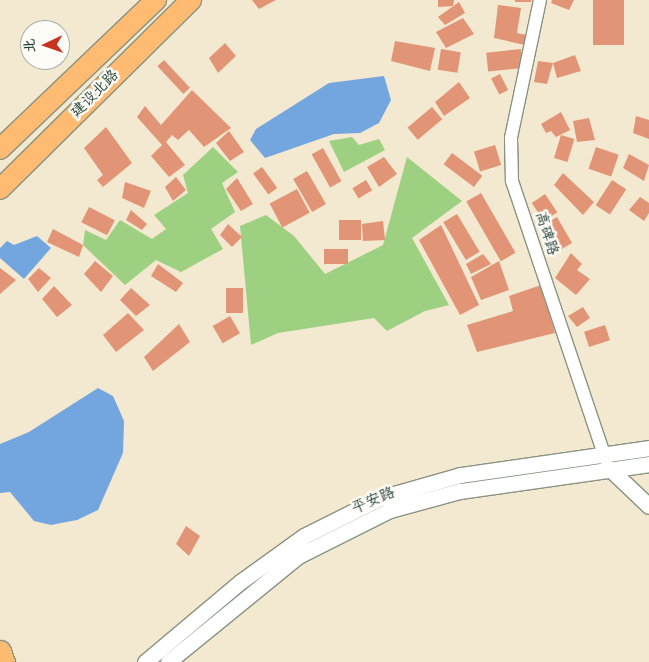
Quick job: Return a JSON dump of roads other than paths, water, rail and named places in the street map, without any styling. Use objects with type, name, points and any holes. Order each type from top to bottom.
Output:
[{"type":"highway","points":[[0,651],[4,662]]},
{"type":"main road","name":"建设北路","points":[[0,150],[156,0]]},
{"type":"main road","name":"建设北路","points":[[0,189],[191,0]]},
{"type":"street","name":"高碑路","points":[[540,0],[511,138],[512,181],[602,455],[611,470]]},
{"type":"street","name":"平安路","points":[[145,662],[240,582],[304,536],[358,507],[446,478],[649,448]]},
{"type":"street","name":"平安路","points":[[168,662],[298,556],[364,521],[438,496],[649,464]]},
{"type":"street","points":[[611,470],[649,506]]},
{"type":"water","points":[[384,76],[391,100],[379,123],[360,133],[334,134],[265,158],[250,140],[256,129],[329,83]]},
{"type":"water","points":[[37,236],[51,248],[24,279],[0,258],[0,248],[7,241],[14,245]]},
{"type":"water","points":[[98,388],[113,396],[124,421],[123,453],[98,510],[77,520],[51,525],[34,521],[10,492],[0,493],[0,444],[29,432]]}]
